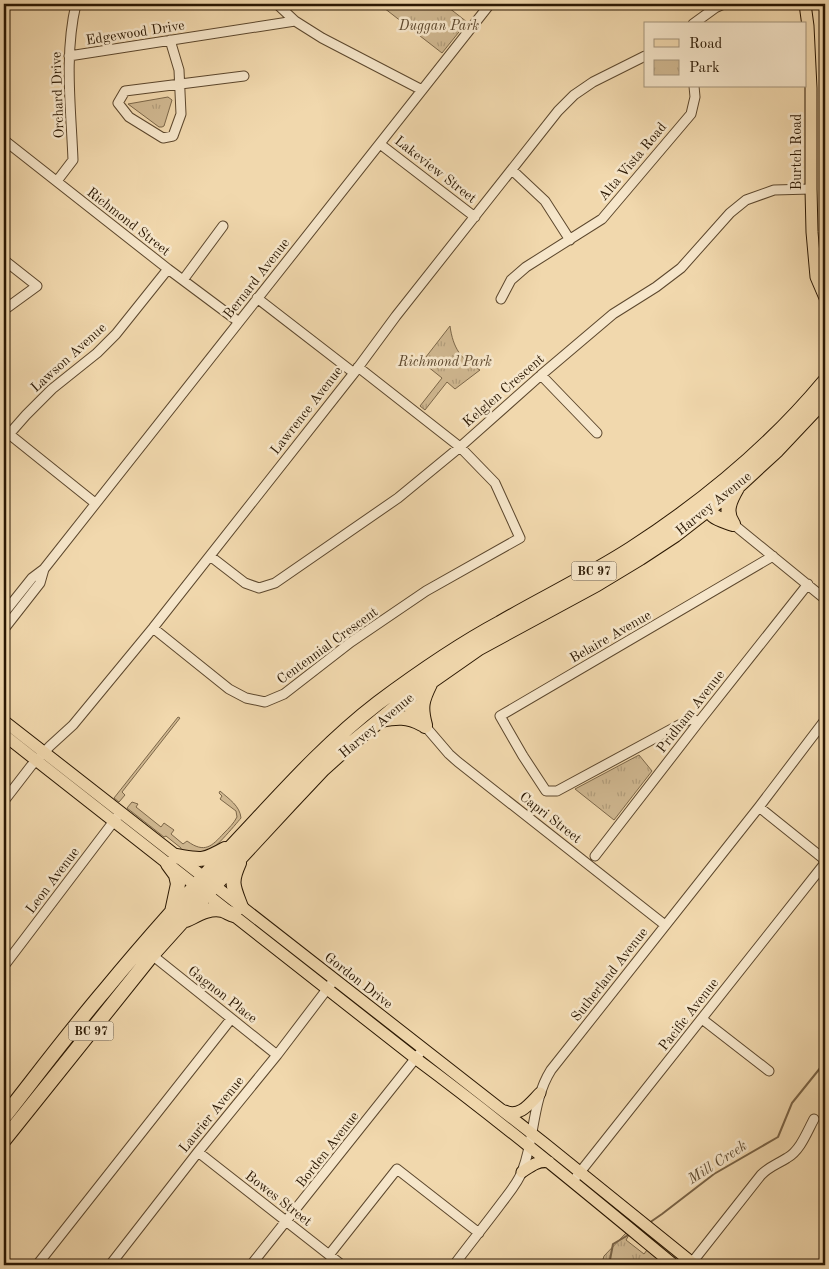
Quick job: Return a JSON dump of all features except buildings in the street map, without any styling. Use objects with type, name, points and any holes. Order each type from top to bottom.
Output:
[{"type":"highway","name":"Harvey Avenue","points":[[239,849],[281,793],[343,733],[376,705],[448,654],[485,631],[630,550],[665,526],[710,492],[766,443],[825,381]]},
{"type":"highway","name":"Harvey Avenue","points":[[4,1117],[88,1010],[239,849],[323,770],[380,720],[432,680],[479,648],[618,571],[674,535],[738,486],[777,450],[825,399]]},
{"type":"highway","points":[[733,524],[730,520],[728,507],[738,486]]},
{"type":"highway","points":[[710,492],[708,501],[710,514],[733,524]]},
{"type":"highway","points":[[410,680],[406,691],[406,699],[425,726]]},
{"type":"highway","points":[[425,726],[422,709],[423,698],[432,680]]},
{"type":"highway","points":[[380,720],[405,718],[425,726]]},
{"type":"highway","points":[[239,849],[233,876],[237,911],[212,910],[176,918],[178,884],[172,860],[199,860],[239,849]]},
{"type":"highway","name":"Harvey Avenue","points":[[4,1140],[152,955],[176,918]]},
{"type":"main road","name":"Burtch Road","points":[[804,4],[808,26],[811,88],[812,232],[816,277],[825,298]]},
{"type":"main road","name":"Gordon Drive","points":[[4,721],[40,757],[114,822],[172,860],[237,911],[275,948],[331,984],[423,1049],[580,1172],[638,1227],[674,1265]]},
{"type":"main road","name":"Gordon Drive","points":[[4,735],[121,811],[172,860]]},
{"type":"main road","name":"Gordon Drive","points":[[331,984],[415,1058],[572,1182],[692,1264]]},
{"type":"main road","points":[[499,1108],[510,1113],[521,1111],[540,1093]]},
{"type":"main road","points":[[522,1172],[535,1164],[544,1161],[549,1162]]},
{"type":"street","name":"Orchard Drive","points":[[57,181],[73,160],[69,56],[71,23],[76,4]]},
{"type":"street","points":[[277,4],[295,21],[322,38],[422,90]]},
{"type":"street","name":"Bernard Avenue","points":[[4,613],[32,578],[44,569],[490,4]]},
{"type":"street","points":[[696,22],[714,8],[724,4]]},
{"type":"street","name":"Edgewood Drive","points":[[69,56],[295,21]]},
{"type":"street","points":[[170,40],[179,70],[180,85],[181,114],[173,136],[163,138],[129,117],[118,103],[125,91],[180,85],[244,76]]},
{"type":"street","name":"Lawrence Avenue","points":[[4,801],[40,757],[73,725],[153,628],[558,111],[574,95],[593,82],[644,56]]},
{"type":"street","name":"Alta Vista Road","points":[[501,299],[511,280],[526,267],[602,219],[691,114],[695,97],[694,88]]},
{"type":"street","name":"Richmond Street","points":[[4,140],[238,322]]},
{"type":"street","name":"Lakeview Street","points":[[380,144],[475,217]]},
{"type":"street","points":[[512,170],[545,201],[570,240]]},
{"type":"street","name":"Kelglen Crescent","points":[[210,556],[245,583],[259,588],[275,583],[398,498],[460,447],[613,314],[656,287],[681,268],[730,213],[746,200],[774,190],[811,189]]},
{"type":"street","points":[[183,280],[223,226]]},
{"type":"street","points":[[4,260],[37,286],[4,310]]},
{"type":"street","name":"Lawson Avenue","points":[[6,437],[52,389],[98,353],[168,269]]},
{"type":"street","points":[[257,298],[460,447]]},
{"type":"street","points":[[541,375],[597,433]]},
{"type":"street","points":[[6,437],[95,503]]},
{"type":"street","name":"Centennial Crescent","points":[[153,628],[229,689],[246,698],[265,702],[284,694],[351,642],[426,591],[520,538],[495,483],[460,447]]},
{"type":"street","points":[[733,524],[825,599]]},
{"type":"street","name":"Belaire Avenue","points":[[698,723],[692,718],[557,791],[546,791],[500,716],[773,556]]},
{"type":"street","name":"Bernard Avenue","points":[[4,629],[40,583],[44,569]]},
{"type":"street","name":"Pridham Avenue","points":[[595,856],[808,584]]},
{"type":"street","name":"Sutherland Avenue","points":[[454,1265],[510,1192],[522,1172],[540,1093],[551,1070],[759,807],[825,720]]},
{"type":"street","name":"Capri Street","points":[[425,726],[458,762],[665,925]]},
{"type":"street","points":[[759,807],[825,861]]},
{"type":"street","name":"Leon Avenue","points":[[4,966],[121,811]]},
{"type":"street","name":"Pacific Avenue","points":[[572,1182],[825,861]]},
{"type":"street","name":"Gagnon Place","points":[[152,955],[277,1055]]},
{"type":"street","name":"Laurier Avenue","points":[[110,1265],[331,984]]},
{"type":"street","points":[[37,1265],[231,1019]]},
{"type":"street","points":[[702,1019],[769,1071]]},
{"type":"street","name":"Borden Avenue","points":[[251,1265],[423,1049]]},
{"type":"street","points":[[692,1264],[761,1175],[772,1165],[787,1158],[797,1149],[814,1120]]},
{"type":"street","name":"Bowes Street","points":[[198,1152],[342,1265]]},
{"type":"street","points":[[328,1255],[397,1169],[479,1233]]},
{"type":"green space","name":"Duggan Park","points":[[374,4],[444,4],[467,22],[442,53],[384,8]]},
{"type":"green space","points":[[168,97],[172,100],[164,126],[162,127],[159,127],[128,104]]},
{"type":"green space","name":"Richmond Park","points":[[450,326],[453,341],[459,352],[468,362],[480,370],[455,389],[447,382],[425,410],[420,406],[442,378],[422,362]]},
{"type":"green space","points":[[178,717],[180,718],[122,792],[125,795],[119,802],[114,798]]},
{"type":"green space","points":[[639,755],[652,771],[614,820],[575,789]]},
{"type":"green space","points":[[220,791],[236,806],[241,818],[212,849],[201,855],[181,850],[166,836],[164,837],[127,808],[132,802],[138,804],[136,807],[161,827],[164,823],[174,830],[171,834],[183,844],[187,841],[203,848],[216,842],[237,817],[236,811],[220,799],[222,796],[219,793]]},
{"type":"green space","points":[[626,1233],[629,1235],[626,1240],[644,1254],[647,1250],[665,1265],[601,1265],[604,1256]]},
{"type":"waterway","name":"Mill Creek","points":[[649,1223],[714,1174],[778,1137],[792,1103],[825,1062]]},
{"type":"waterway","name":"Mill Creek","points":[[609,1265],[613,1244],[630,1234]]}]
